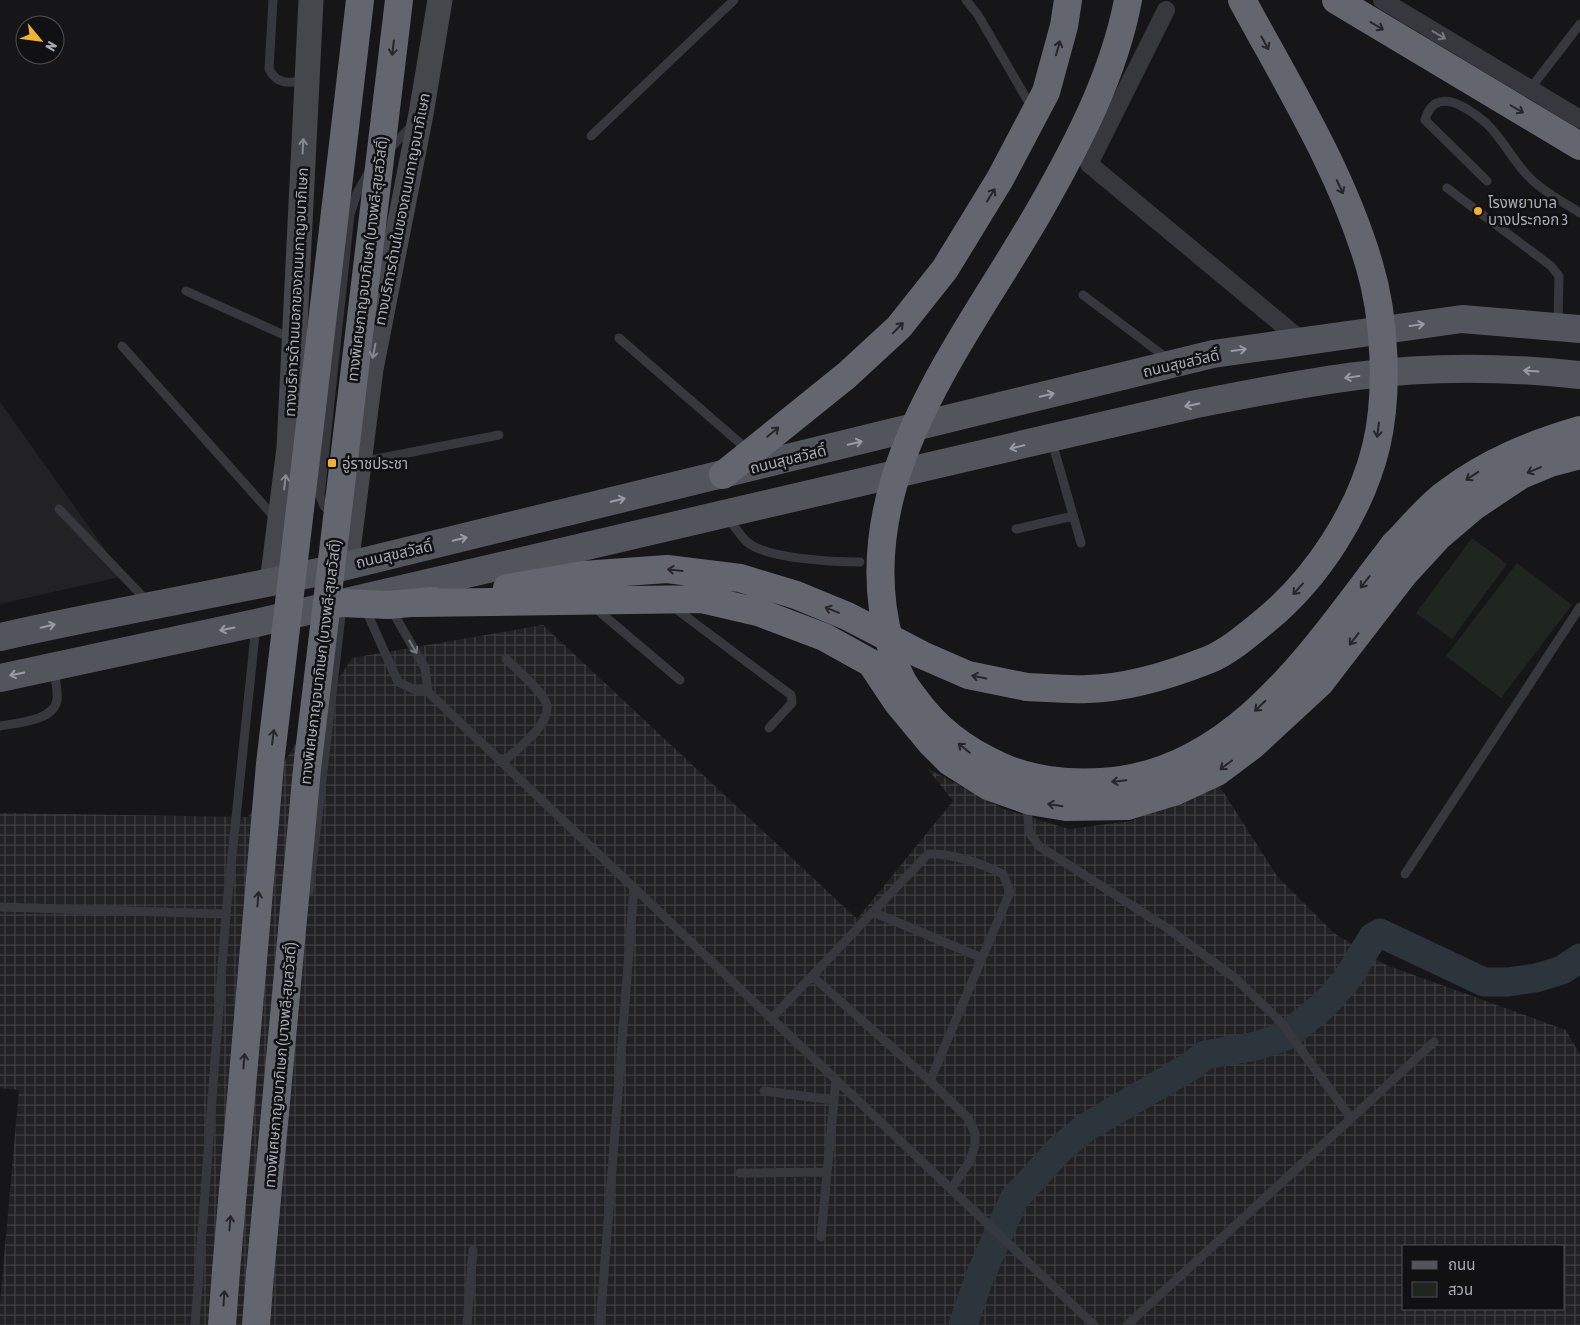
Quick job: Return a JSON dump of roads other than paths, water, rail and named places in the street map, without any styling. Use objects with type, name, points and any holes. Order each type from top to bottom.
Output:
[{"type":"highway","points":[[222,1325],[270,764],[360,0]]},
{"type":"highway","name":"ทางพิเศษกาญจนาภิเษก (บางพลี-สุขสวัสดิ์)","points":[[256,1325],[307,769],[399,0]]},
{"type":"highway","points":[[723,475],[847,375],[900,327],[945,269],[1000,180],[1046,92],[1064,26],[1068,0]]},
{"type":"highway","points":[[1128,0],[1114,57],[1082,130],[1040,209],[944,365],[904,454],[884,519],[880,577],[884,619],[900,678],[929,719],[971,753],[1013,772],[1074,784],[1125,781],[1184,761],[1236,729],[1294,673],[1395,544],[1446,493],[1497,460],[1546,440],[1580,430]]},
{"type":"highway","points":[[416,603],[583,575],[667,569],[740,578],[796,595],[847,616],[968,675],[1027,687],[1090,689],[1150,680],[1210,659],[1249,634],[1284,605],[1313,572],[1338,537],[1361,487],[1376,447],[1383,391],[1382,347],[1378,308],[1369,265],[1347,204],[1312,130],[1242,0]]},
{"type":"highway","points":[[1336,0],[1580,146]]},
{"type":"highway","points":[[364,604],[702,599],[758,612],[786,621],[858,653],[872,663],[897,702],[931,743],[950,762],[988,786],[1026,800],[1066,807],[1127,806],[1176,790],[1217,772],[1253,745],[1320,683],[1404,574],[1440,536],[1473,508],[1521,475],[1550,463],[1580,455]]},
{"type":"main road","name":"ทางบริการด้านนอกของถนนกาญจนาภิเษก","points":[[272,583],[289,448],[311,0]]},
{"type":"main road","name":"ทางบริการด้านในของถนนกาญจนาภิเษก","points":[[346,566],[371,369],[422,114],[440,0]]},
{"type":"main road","name":"ถนนสุขสวัสดิ์","points":[[0,637],[151,605],[272,583],[346,566],[1213,354],[1462,319],[1569,328]]},
{"type":"main road","points":[[0,678],[256,623],[364,604],[726,515],[1192,405],[1358,376],[1499,369],[1580,375]]},
{"type":"main road","points":[[346,566],[364,604]]},
{"type":"street","points":[[1382,0],[1580,119]]},
{"type":"street","points":[[1166,10],[1089,164],[1302,341]]},
{"type":"lane","points":[[273,0],[269,69],[273,78],[284,83],[306,81]]},
{"type":"lane","points":[[591,136],[734,0]]},
{"type":"lane","points":[[966,0],[978,15],[1035,113]]},
{"type":"lane","points":[[1530,89],[1580,24]]},
{"type":"lane","points":[[1488,181],[1425,120],[1428,112],[1438,102],[1449,101],[1464,107],[1486,124],[1530,178],[1580,213]]},
{"type":"lane","points":[[351,524],[330,513],[320,496],[350,214],[366,175],[422,114]]},
{"type":"lane","points":[[1447,188],[1551,266],[1559,276],[1569,328]]},
{"type":"lane","points":[[186,291],[294,340]]},
{"type":"lane","points":[[1083,295],[1174,364]]},
{"type":"lane","points":[[619,338],[750,452]]},
{"type":"lane","points":[[122,346],[280,523]]},
{"type":"lane","points":[[359,462],[499,435]]},
{"type":"lane","points":[[1051,439],[1081,543]]},
{"type":"lane","points":[[59,509],[151,605]]},
{"type":"lane","points":[[726,515],[748,543],[758,548],[820,562],[860,562]]},
{"type":"lane","points":[[1016,529],[1073,516]]},
{"type":"lane","points":[[664,599],[791,695],[792,703],[769,728]]},
{"type":"lane","points":[[586,600],[680,680]]},
{"type":"lane","points":[[364,604],[425,668],[428,692]]},
{"type":"lane","points":[[364,604],[398,682],[413,689],[428,692],[1094,1325]]},
{"type":"lane","points":[[308,898],[364,604]]},
{"type":"lane","points":[[1405,874],[1580,607]]},
{"type":"lane","points":[[195,1325],[226,914],[256,623]]},
{"type":"lane","points":[[502,763],[537,731],[546,714],[547,705],[542,696],[506,659]]},
{"type":"lane","points":[[0,726],[45,716],[53,709],[57,701],[54,666]]},
{"type":"lane","points":[[1026,800],[1029,832],[1039,846],[1167,928],[1235,978],[1287,1030],[1351,1118]]},
{"type":"lane","points":[[772,1018],[928,854],[951,856],[989,868],[1003,874],[1010,892],[930,1080]]},
{"type":"lane","points":[[600,1325],[634,887]]},
{"type":"lane","points":[[0,907],[226,914]]},
{"type":"lane","points":[[873,912],[982,958]]},
{"type":"lane","points":[[812,976],[930,1080],[968,1118],[975,1133],[975,1145],[970,1161],[951,1189]]},
{"type":"lane","points":[[1127,1325],[1434,1042]]},
{"type":"lane","points":[[266,1325],[278,1164],[291,1046]]},
{"type":"lane","points":[[821,1237],[836,1080]]},
{"type":"lane","points":[[764,1091],[834,1100]]},
{"type":"lane","points":[[740,1173],[828,1172]]},
{"type":"lane","points":[[466,1325],[473,1250]]},
{"type":"waterway","points":[[963,1325],[980,1276],[1014,1199],[1060,1149],[1085,1128],[1191,1066],[1205,1055],[1256,1046],[1286,1036],[1324,1005],[1347,979],[1373,937],[1380,933],[1484,982],[1508,982],[1536,978],[1562,970],[1580,958]]},
{"type":"place","name":"โรงพยาบาล บางประกอก 3","points":[[1478,211]]},
{"type":"place","name":"อู่ราชประชา","points":[[332,463]]}]
